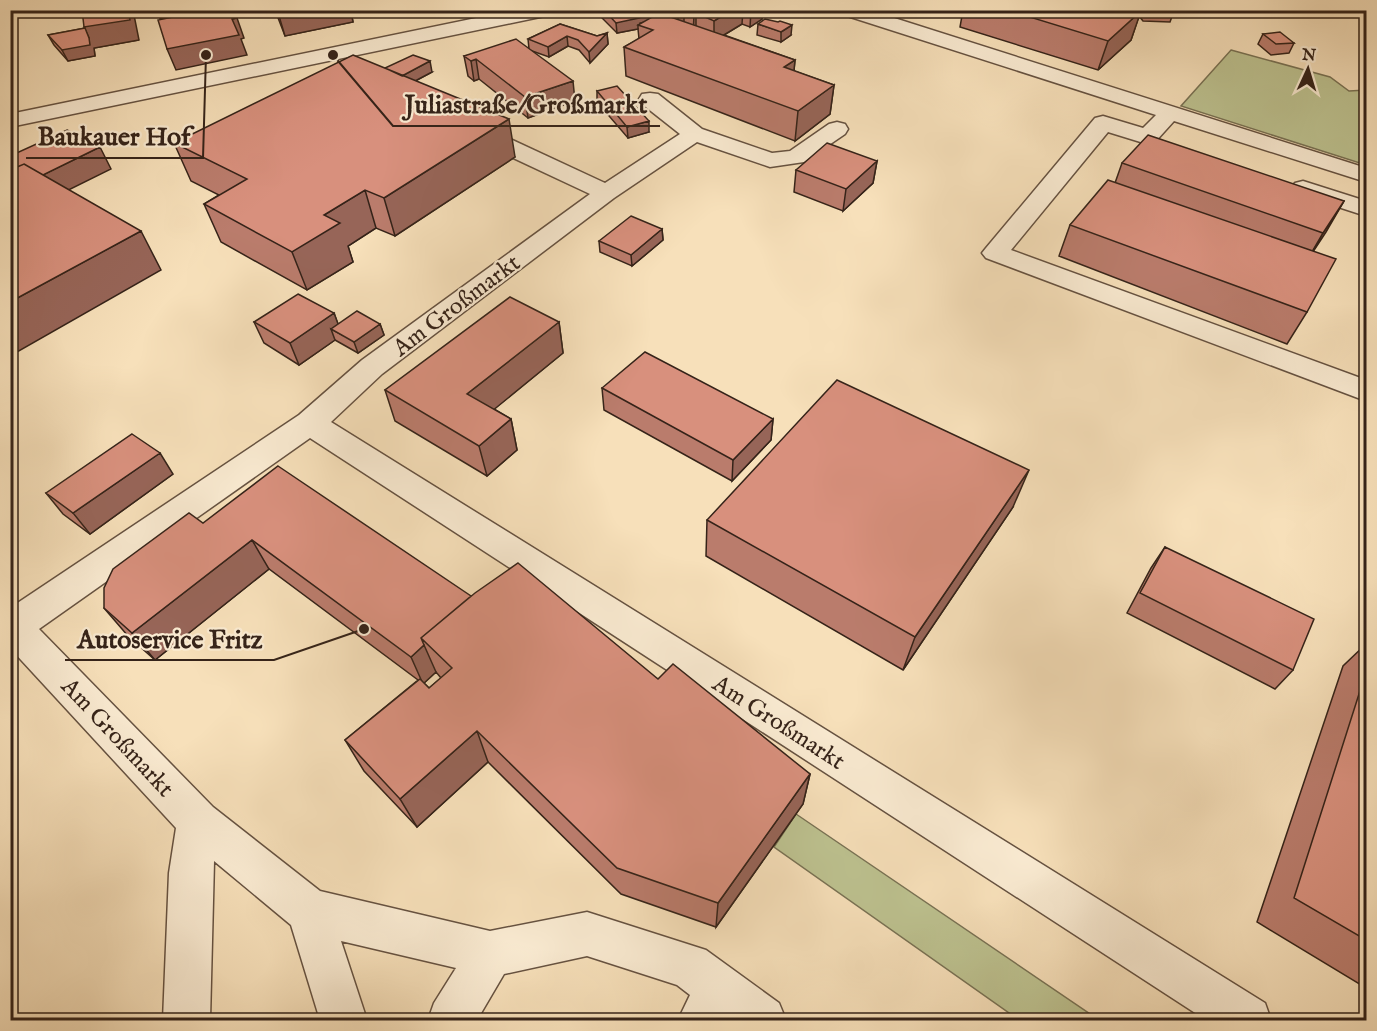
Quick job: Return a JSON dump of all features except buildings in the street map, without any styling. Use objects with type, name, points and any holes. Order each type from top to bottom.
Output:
[{"type":"street","points":[[10,121],[545,10]]},
{"type":"street","points":[[848,10],[1366,176]]},
{"type":"street","points":[[650,99],[694,134],[770,160],[796,158],[837,129]]},
{"type":"street","points":[[1170,113],[1158,140],[1104,123],[995,253],[1366,391]]},
{"type":"street","points":[[456,123],[577,177],[606,193]]},
{"type":"street","name":"Am Großmarkt","points":[[694,134],[606,193],[372,367],[310,423],[12,625],[198,821],[309,911],[490,954],[587,934],[762,1020]]},
{"type":"street","points":[[1279,180],[1366,210]]},
{"type":"street","name":"Am Großmarkt","points":[[310,423],[1248,1020]]},
{"type":"street","points":[[186,1020],[190,873],[198,821]]},
{"type":"street","points":[[309,911],[343,1020]]},
{"type":"street","points":[[451,1020],[490,954]]},
{"type":"green space","points":[[1231,50],[1330,77],[1349,91],[1366,90],[1366,165],[1181,106]]},
{"type":"green space","points":[[796,814],[1099,1020],[1019,1020],[774,847]]},
{"type":"place","name":"Baukauer Hof","points":[[206,55]]},
{"type":"place","name":"Juliastraße/Großmarkt","points":[[333,55]]},
{"type":"place","name":"Autoservice Fritz","points":[[364,629]]}]
